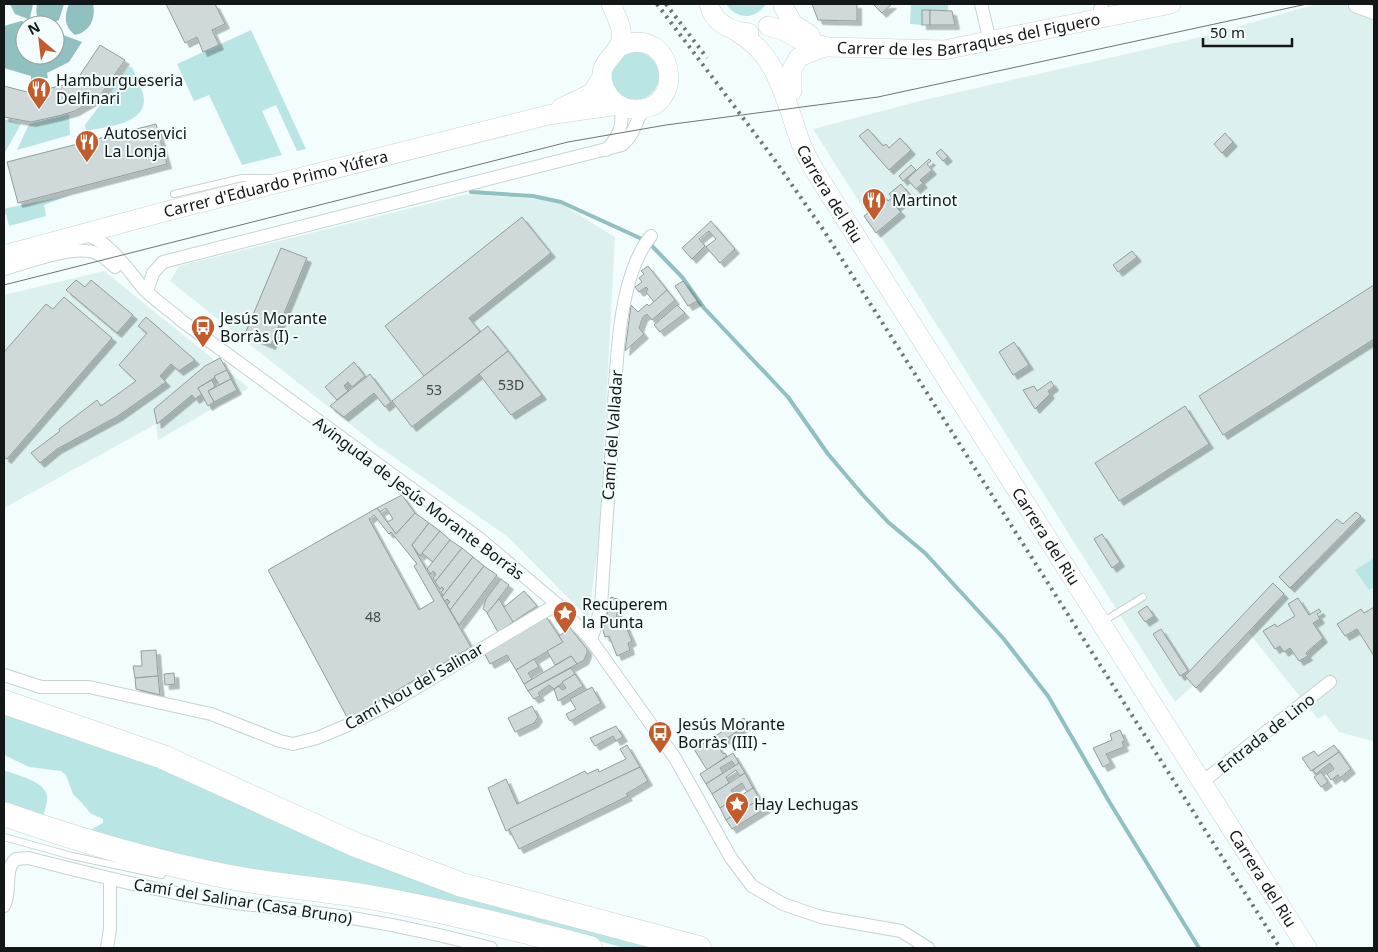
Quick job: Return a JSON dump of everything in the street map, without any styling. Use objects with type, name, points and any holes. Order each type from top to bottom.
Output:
[{"type":"highway","points":[[4,702],[163,757],[356,845],[462,885],[699,948]]},
{"type":"highway","points":[[4,814],[74,839],[157,862],[232,878],[368,897],[590,948]]},
{"type":"highway","points":[[4,830],[162,875],[206,884],[368,897]]},
{"type":"street","points":[[613,4],[648,45]]},
{"type":"street","points":[[613,4],[622,35],[619,47],[607,60],[602,77],[608,94],[619,105],[628,109],[643,109],[657,102],[662,97],[669,83],[670,75],[666,60],[655,48],[648,45],[632,43],[619,47]]},
{"type":"street","name":"Carrera del Riu","points":[[709,4],[717,19],[726,27],[752,42],[772,67],[784,89],[801,143],[816,173],[1307,948]]},
{"type":"street","points":[[981,4],[988,33]]},
{"type":"street","name":"Carrer de les Barraques del Figuero","points":[[783,5],[793,24],[814,36],[940,41],[988,33],[1101,6],[1122,4]]},
{"type":"street","name":"Carrer de les Barraques del Figuero","points":[[768,26],[782,30],[803,42],[828,46],[917,51],[957,49],[1171,4]]},
{"type":"street","points":[[737,32],[749,33],[768,26],[779,14],[783,5]]},
{"type":"street","points":[[1355,6],[1374,13]]},
{"type":"street","name":"Carrera del Riu","points":[[768,26],[770,46],[792,91],[794,120]]},
{"type":"street","points":[[792,91],[792,68],[798,57],[811,50],[828,46]]},
{"type":"street","name":"Carrer d'Eduardo Primo Yúfera","points":[[548,115],[592,92],[602,77]]},
{"type":"street","points":[[606,150],[614,141],[621,128],[619,105]]},
{"type":"street","name":"Carrer d'Eduardo Primo Yúfera","points":[[4,255],[548,115],[619,105]]},
{"type":"street","points":[[145,290],[153,273],[163,262],[622,145],[629,139],[643,109]]},
{"type":"street","name":"Avinguda de Jesús Morante Borràs","points":[[83,234],[94,237],[102,244],[131,271],[145,290]]},
{"type":"street","name":"Camí del Valladar","points":[[591,640],[601,608],[619,335],[632,269],[643,246],[651,236]]},
{"type":"street","name":"Avinguda de Jesús Morante Borràs","points":[[4,269],[66,252],[94,252],[104,257],[131,282],[145,290],[182,321],[479,538],[557,604],[591,640],[675,758],[730,858],[752,886],[783,904],[821,917],[901,931],[928,948]]},
{"type":"street","name":"Camí Nou del Salinar","points":[[4,675],[41,687],[89,687],[211,714],[293,744],[317,738],[348,725],[388,704],[557,604]]},
{"type":"street","name":"Entrada de Lino","points":[[1201,783],[1330,682]]},
{"type":"street","name":"Camí del Salinar (Casa Bruno)","points":[[4,906],[7,898],[10,865],[13,861],[20,858],[110,879],[221,901],[298,910],[374,922],[447,936],[491,948]]},
{"type":"street","points":[[107,948],[110,930],[110,879]]},
{"type":"lane","points":[[174,194],[242,178],[255,177],[292,180]]},
{"type":"lane","points":[[1101,623],[1143,596]]},
{"type":"lane","points":[[4,837],[72,856],[162,875]]},
{"type":"shaded area","points":[[10,4],[33,4],[31,15],[15,14]]},
{"type":"shaded area","points":[[37,4],[64,4],[61,15],[37,15]]},
{"type":"shaded area","points":[[69,4],[93,4],[94,9],[91,24],[85,31],[75,35],[71,32],[66,21]]},
{"type":"shaded area","points":[[726,4],[766,4],[757,13],[746,16],[735,13]]},
{"type":"shaded area","points":[[911,4],[948,4],[948,11],[922,10],[922,25],[910,24]]},
{"type":"shaded area","points":[[1317,4],[1374,4],[1373,741],[1339,732],[1325,714],[1318,719],[1249,633],[1175,702],[813,129],[924,100],[1201,37]]},
{"type":"shaded area","points":[[15,23],[15,65],[63,65],[47,73],[48,78],[31,81],[31,76],[4,68],[4,26]]},
{"type":"shaded area","points":[[251,30],[306,149],[297,151],[276,105],[262,111],[282,155],[242,165],[209,95],[194,101],[177,64]]},
{"type":"shaded area","points":[[65,36],[82,42],[69,62],[65,64]]},
{"type":"shaded area","points":[[635,52],[644,54],[652,59],[657,67],[659,76],[657,85],[652,93],[644,98],[635,100],[626,98],[618,93],[613,85],[611,76],[613,67],[618,59],[626,54]]},
{"type":"shaded area","points":[[129,67],[132,67],[142,91],[144,100],[142,108],[130,120],[86,131],[85,125]]},
{"type":"shaded area","points":[[69,114],[70,135],[17,150],[29,124]]},
{"type":"shaded area","points":[[4,119],[21,124],[4,154]]},
{"type":"shaded area","points":[[467,194],[555,200],[615,237],[599,542],[588,618],[508,537],[375,444],[170,281],[179,266]]},
{"type":"shaded area","points":[[71,195],[44,205],[46,216],[9,226],[6,214],[4,214],[4,210],[7,208]]},
{"type":"shaded area","points":[[104,271],[249,388],[158,440],[156,424],[4,508],[4,295]]},
{"type":"shaded area","points":[[1374,558],[1374,587],[1369,590],[1355,570]]},
{"type":"shaded area","points":[[4,713],[100,745],[187,778],[355,855],[423,882],[659,948],[625,948],[501,915],[412,895],[176,860],[106,841],[4,807],[4,770],[36,782],[41,786],[47,796],[43,816],[67,823],[85,833],[103,823],[103,819],[90,813],[73,794],[66,775],[61,771],[29,767],[4,755]]},
{"type":"building","points":[[166,4],[215,4],[225,24],[212,30],[219,45],[203,52],[197,37],[185,43]]},
{"type":"building","points":[[812,4],[857,4],[857,21],[818,20]]},
{"type":"building","points":[[873,4],[892,4],[882,13]]},
{"type":"building","points":[[922,10],[930,10],[930,25],[922,25]]},
{"type":"building","points":[[930,10],[952,11],[955,25],[930,25]]},
{"type":"building","points":[[100,45],[125,60],[99,97],[75,111],[31,122],[4,117],[4,86],[31,93],[63,85],[80,75]]},
{"type":"building","name":"Autoservici La Lonja","points":[[156,124],[167,164],[18,203],[7,162]]},
{"type":"building","points":[[868,129],[883,146],[886,144],[889,148],[900,138],[911,150],[889,170],[859,136]]},
{"type":"building","points":[[1225,133],[1233,142],[1222,153],[1214,144]]},
{"type":"building","points":[[941,149],[948,157],[943,161],[936,153]]},
{"type":"building","points":[[929,159],[931,161],[927,164],[932,170],[920,180],[923,183],[916,189],[907,179]]},
{"type":"building","points":[[911,165],[916,170],[903,181],[899,176]]},
{"type":"building","points":[[901,184],[910,195],[896,207],[901,212],[876,233],[864,216],[886,198],[888,201],[892,198],[889,194]]},
{"type":"building","points":[[522,217],[551,253],[469,318],[480,332],[424,376],[385,326]]},
{"type":"building","points":[[711,221],[735,249],[720,263],[706,247],[716,239],[709,231],[699,239],[705,246],[692,259],[682,248]]},
{"type":"building","points":[[281,248],[307,258],[271,345],[245,334]]},
{"type":"building","points":[[1132,251],[1137,257],[1118,272],[1113,265]]},
{"type":"building","points":[[648,266],[667,290],[654,302],[646,292],[648,289],[646,287],[639,292],[635,287],[642,282],[639,278],[644,274],[641,271]]},
{"type":"building","points":[[76,280],[85,287],[91,280],[133,315],[117,333],[66,290]]},
{"type":"building","points":[[683,281],[697,301],[688,306],[675,286]]},
{"type":"building","points":[[1374,285],[1374,339],[1223,435],[1199,396]]},
{"type":"building","points":[[667,290],[675,300],[652,320],[647,314],[643,317],[639,328],[644,334],[625,351],[631,305],[638,312],[647,304],[649,306]]},
{"type":"building","points":[[64,297],[112,338],[7,459],[4,457],[4,352],[46,304],[53,309]]},
{"type":"building","points":[[677,305],[685,313],[660,332],[654,325]]},
{"type":"building","points":[[146,317],[195,360],[179,371],[171,364],[160,376],[166,382],[118,416],[57,449],[40,463],[31,453],[60,431],[59,429],[97,400],[101,406],[136,381],[119,365],[147,333],[138,326]]},
{"type":"building","points":[[488,326],[508,351],[412,427],[392,401]]},
{"type":"building","points":[[1014,342],[1029,365],[1013,375],[999,352]]},
{"type":"building","points":[[508,351],[542,395],[511,415],[479,374]]},
{"type":"building","points":[[220,358],[227,370],[198,388],[202,394],[195,399],[192,395],[157,424],[154,409],[205,366]]},
{"type":"building","points":[[354,362],[365,376],[352,387],[348,382],[344,386],[348,391],[337,400],[325,387]]},
{"type":"building","points":[[227,370],[231,379],[219,385],[214,376]]},
{"type":"building","points":[[370,374],[391,402],[385,407],[374,393],[344,417],[330,406]]},
{"type":"building","points":[[231,379],[237,390],[214,402],[208,391]]},
{"type":"building","points":[[212,380],[215,387],[208,391],[214,402],[208,406],[198,388]]},
{"type":"building","points":[[1051,381],[1054,386],[1048,391],[1050,394],[1035,409],[1023,390],[1034,386],[1037,391]]},
{"type":"building","points":[[1185,406],[1209,444],[1119,501],[1095,463]]},
{"type":"building","points":[[402,495],[415,513],[396,534],[387,522],[393,519],[386,508],[380,512],[377,508]]},
{"type":"building","points":[[377,508],[396,534],[415,513],[429,523],[412,545],[471,647],[348,719],[268,570]],"holes":[[[374,515],[389,534],[391,532],[417,564],[414,566],[434,601],[419,610],[369,519]]]},
{"type":"building","points":[[1356,512],[1361,516],[1290,588],[1279,577],[1337,519],[1343,524]]},
{"type":"building","points":[[429,523],[440,531],[420,556],[412,545]]},
{"type":"building","points":[[440,531],[450,540],[433,562],[422,553]]},
{"type":"building","points":[[1102,534],[1120,562],[1112,568],[1094,539]]},
{"type":"building","points":[[450,540],[462,548],[435,582],[433,578],[436,574],[433,571],[431,574],[427,569]]},
{"type":"building","points":[[462,548],[473,557],[443,596],[441,592],[444,589],[442,587],[440,589],[435,582]]},
{"type":"building","points":[[473,557],[484,566],[450,610],[447,605],[450,602],[447,599],[445,601],[442,597]]},
{"type":"building","points":[[484,566],[497,575],[459,625],[450,610]]},
{"type":"building","points":[[501,579],[509,585],[488,613],[483,609],[486,599]]},
{"type":"building","points":[[1273,583],[1284,594],[1196,688],[1185,676]]},
{"type":"building","points":[[524,591],[537,606],[513,622],[503,608]]},
{"type":"building","points":[[611,597],[620,600],[615,623],[623,620],[632,641],[628,643],[630,650],[617,656],[609,636],[605,637],[603,631]]},
{"type":"building","points":[[1298,598],[1309,615],[1319,609],[1321,612],[1317,614],[1320,619],[1313,623],[1323,638],[1306,653],[1308,656],[1299,661],[1290,648],[1284,652],[1280,646],[1275,649],[1263,631],[1275,624],[1277,627],[1295,616],[1288,604]]},
{"type":"building","points":[[499,599],[513,622],[498,632],[487,613]]},
{"type":"building","points":[[1147,606],[1154,616],[1145,622],[1138,612]]},
{"type":"building","points":[[1374,607],[1374,656],[1357,629],[1345,636],[1337,624],[1361,609],[1364,613]]},
{"type":"building","points":[[545,615],[563,642],[516,670],[507,655],[490,664],[483,651]]},
{"type":"building","points":[[570,628],[587,649],[587,653],[584,660],[577,664],[571,656],[555,665],[547,651],[563,642],[559,636]]},
{"type":"building","points":[[1161,629],[1188,671],[1180,676],[1153,634]]},
{"type":"building","points":[[156,650],[158,676],[135,678],[133,666],[142,666],[141,651]]},
{"type":"building","points":[[571,656],[577,664],[528,691],[524,684]]},
{"type":"building","points":[[534,659],[539,667],[528,673],[532,679],[524,684],[516,670]]},
{"type":"building","points":[[571,668],[575,674],[554,689],[549,685],[538,693],[540,696],[534,699],[528,691]]},
{"type":"building","points":[[174,673],[175,684],[165,685],[164,674]]},
{"type":"building","points":[[575,674],[583,686],[558,701],[554,689],[559,686],[562,690],[566,688],[562,682]]},
{"type":"building","points":[[158,676],[160,695],[136,689],[135,678]]},
{"type":"building","points":[[592,687],[601,703],[570,721],[566,714],[576,709],[570,699]]},
{"type":"building","points":[[532,706],[538,717],[534,723],[515,732],[508,718]]},
{"type":"building","points":[[744,718],[748,724],[717,745],[723,754],[725,753],[727,756],[707,770],[694,749]]},
{"type":"building","points":[[616,726],[623,737],[616,741],[613,736],[595,746],[590,738]]},
{"type":"building","points":[[1120,730],[1125,741],[1122,742],[1124,747],[1106,754],[1111,763],[1103,767],[1093,748],[1112,740],[1110,734]]},
{"type":"building","points":[[627,745],[640,767],[506,831],[488,788],[506,779],[517,804],[585,771],[587,774],[598,769],[599,772],[626,759],[620,749]]},
{"type":"building","points":[[1334,745],[1339,752],[1311,771],[1302,758],[1314,751],[1318,756]]},
{"type":"building","points":[[1339,752],[1351,769],[1340,778],[1338,775],[1331,780],[1327,774],[1334,769],[1330,763],[1316,774],[1313,770]]},
{"type":"building","points":[[733,753],[739,763],[735,766],[732,761],[720,768],[723,773],[706,784],[700,774]]},
{"type":"building","points":[[739,763],[745,773],[740,776],[736,770],[726,777],[729,783],[712,794],[706,784]]},
{"type":"building","points":[[640,767],[648,781],[626,794],[628,796],[519,849],[509,829]]},
{"type":"building","points":[[1321,772],[1328,782],[1321,787],[1314,777]]},
{"type":"building","points":[[745,773],[753,788],[747,792],[742,783],[731,790],[736,798],[720,808],[712,794]]},
{"type":"building","points":[[753,788],[760,799],[726,820],[720,808]]},
{"type":"building","points":[[760,799],[766,808],[732,829],[726,820]]},
{"type":"waterway","points":[[471,192],[533,196],[561,202],[642,239]]},
{"type":"waterway","points":[[651,245],[682,277],[704,308],[788,397],[828,454],[862,494],[888,522],[925,553],[1003,638],[1048,696],[1110,803],[1199,948]]},
{"type":"tram line","points":[[4,285],[568,142],[666,125],[878,97],[1307,4]]},
{"type":"railway","points":[[657,4],[774,159],[824,231],[1280,948]]},
{"type":"railway","points":[[666,4],[707,58]]},
{"type":"place","name":"Hamburgueseria Delfinari","points":[[39,110]]},
{"type":"place","name":"Autoservici La Lonja","points":[[87,163]]},
{"type":"place","name":"Martinot","points":[[874,221]]},
{"type":"place","name":"Jesús Morante Borràs (I) -","points":[[203,348]]},
{"type":"place","name":"Recuperem la Punta","points":[[565,634]]},
{"type":"place","name":"Jesús Morante Borràs (III) -","points":[[660,754]]},
{"type":"place","name":"Hay Lechugas","points":[[737,825]]}]
